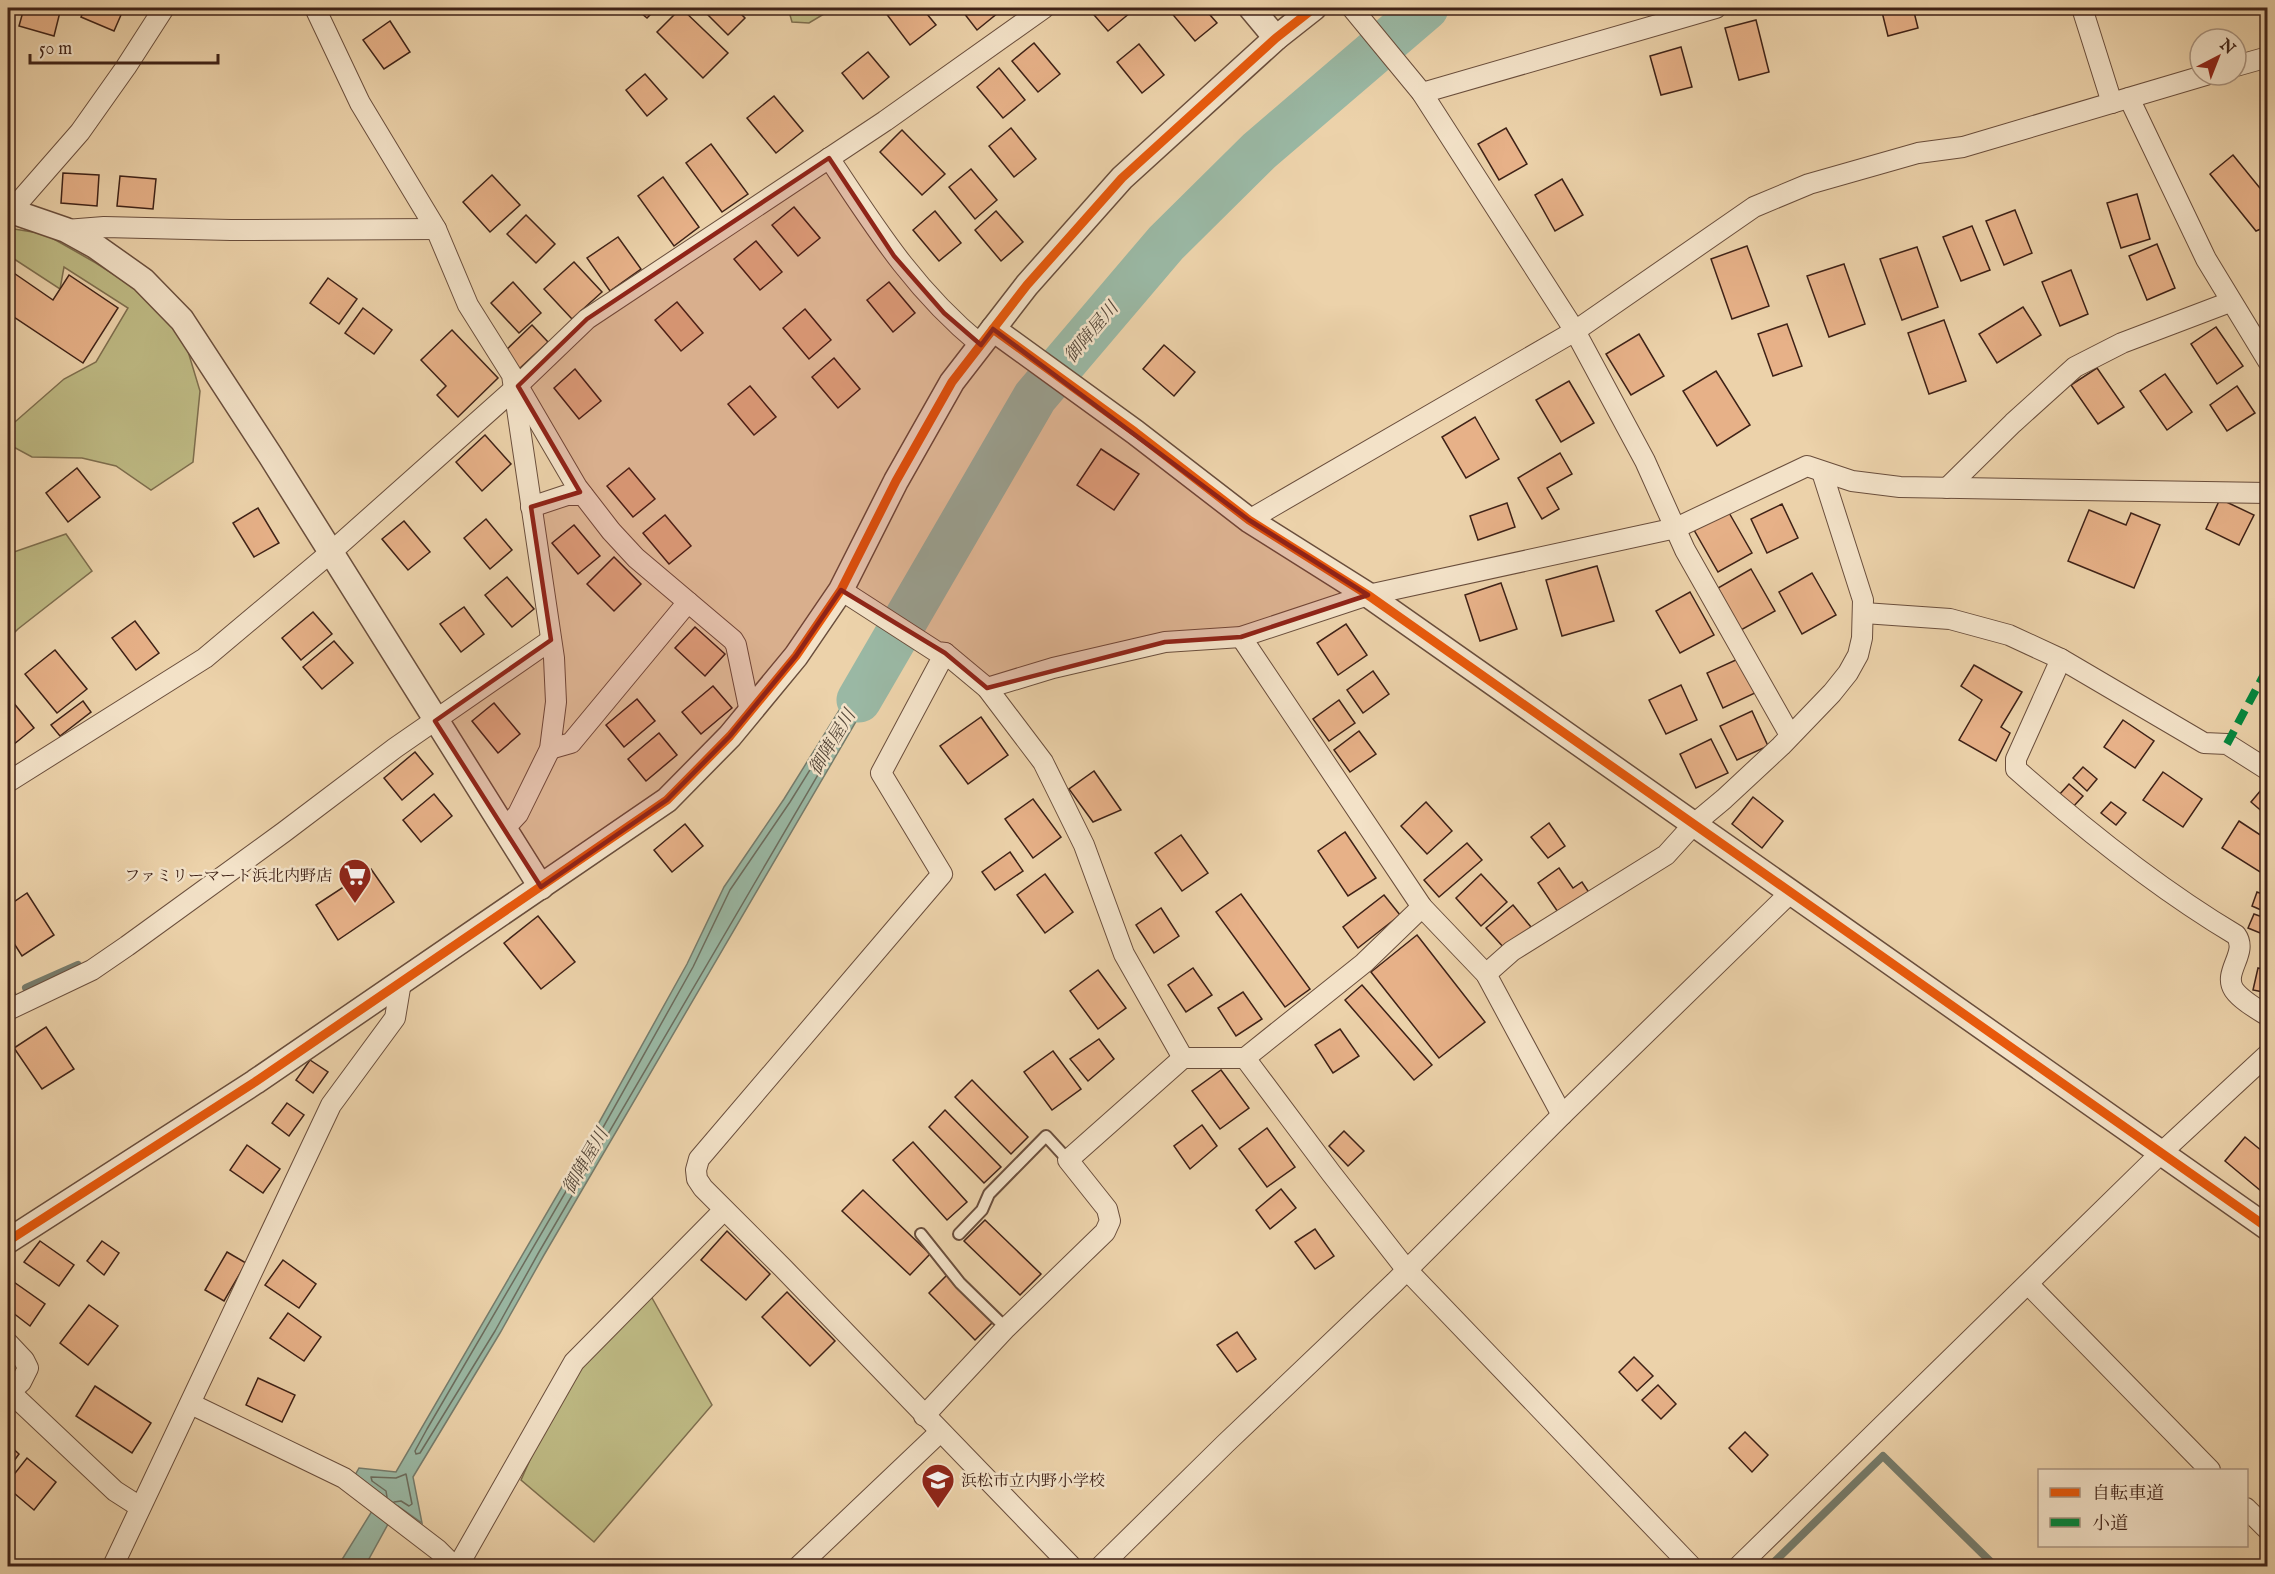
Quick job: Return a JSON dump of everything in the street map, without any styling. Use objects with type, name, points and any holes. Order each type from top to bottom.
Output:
[{"type":"street","points":[[164,8],[80,132],[9,211],[66,230],[126,267],[158,294],[182,320],[270,455],[435,721],[541,886]]},
{"type":"street","points":[[315,8],[360,103],[436,229],[468,305],[512,375],[515,388],[551,640],[556,702],[550,749],[518,814],[504,828]]},
{"type":"street","points":[[8,782],[205,658],[330,553],[515,388],[587,319],[885,121],[1044,8]]},
{"type":"street","points":[[1251,8],[1276,38]]},
{"type":"street","points":[[8,1241],[255,1082],[667,800],[730,736],[849,595],[896,481],[947,392],[1027,285],[1122,178],[1276,38],[1314,8]]},
{"type":"street","points":[[1352,8],[1422,93],[1575,332],[1645,460],[1685,550],[1790,735]]},
{"type":"street","points":[[1422,93],[1716,8]]},
{"type":"street","points":[[2082,8],[2121,100],[2230,302],[2268,361]]},
{"type":"street","points":[[2248,63],[2268,57]]},
{"type":"street","points":[[1249,520],[1575,332],[1754,207],[1809,184],[1918,153],[1963,147],[2188,80]]},
{"type":"street","points":[[829,158],[894,256],[944,313],[987,337],[1015,345],[1135,432],[1249,520],[1368,595],[2268,1228]]},
{"type":"street","points":[[66,230],[104,227],[231,230],[436,229]]},
{"type":"street","points":[[1947,488],[2038,399],[2075,367],[2122,343],[2230,302]]},
{"type":"street","points":[[515,388],[583,495],[623,545],[729,635],[736,645],[750,712]]},
{"type":"street","points":[[987,688],[1053,668],[1165,642],[1241,637],[1368,595],[1676,528],[1807,466],[1852,481],[1900,487],[2268,493]]},
{"type":"street","points":[[1486,974],[1512,951],[1666,855],[1694,824],[1724,799],[1832,693],[1848,673],[1858,655],[1864,613],[1863,600],[1822,472]]},
{"type":"street","points":[[531,507],[567,495],[583,495]]},
{"type":"street","points":[[849,595],[941,652],[987,688],[1043,762],[1084,845],[1124,954],[1183,1058]]},
{"type":"street","points":[[550,749],[571,743],[688,602]]},
{"type":"street","points":[[1864,613],[1961,621],[2009,635],[2061,659],[2204,743],[2227,744],[2268,770]]},
{"type":"street","points":[[1241,637],[1422,907],[1486,974],[1562,1115]]},
{"type":"street","points":[[8,1010],[92,970],[435,721],[551,640]]},
{"type":"street","points":[[941,652],[881,773],[942,874],[699,1159],[696,1170],[697,1179],[724,1210],[1071,1566]]},
{"type":"street","points":[[2061,659],[2016,759],[2016,769],[2168,892],[2236,935],[2241,942],[2241,948],[2231,982],[2234,990],[2268,1016]]},
{"type":"street","points":[[1101,1566],[1790,893]]},
{"type":"street","points":[[924,1416],[1006,1328],[1108,1227],[1110,1221],[1107,1209],[1068,1160],[1183,1058],[1245,1058],[1364,963],[1422,907]]},
{"type":"street","points":[[113,1566],[331,1105],[395,1018],[401,982]]},
{"type":"street","points":[[1739,1566],[2161,1153],[2268,1054]]},
{"type":"street","points":[[1245,1058],[1406,1269],[1691,1566]]},
{"type":"street","points":[[191,1404],[344,1478],[456,1566],[574,1362],[724,1210]]},
{"type":"street","points":[[2028,1284],[2209,1469]]},
{"type":"street","points":[[8,1344],[24,1360],[28,1368],[21,1382],[9,1393],[116,1491],[140,1507]]},
{"type":"street","points":[[799,1566],[940,1432]]},
{"type":"street","points":[[2248,1509],[2268,1530]]},
{"type":"lane","points":[[959,1234],[982,1210],[988,1194],[1046,1136],[1068,1160]]},
{"type":"lane","points":[[921,1234],[960,1283],[1006,1328]]},
{"type":"highlighted area","points":[[829,158],[894,256],[944,313],[981,345],[993,329],[1249,520],[1368,595],[1241,637],[1165,642],[987,688],[945,653],[841,590],[796,656],[730,736],[667,800],[541,887],[435,721],[551,640],[531,507],[580,492],[518,386],[587,319]]},
{"type":"shaded area","points":[[788,8],[834,8],[809,23],[792,22]]},
{"type":"shaded area","points":[[8,228],[45,234],[96,263],[177,315],[200,391],[193,462],[151,490],[116,466],[82,458],[32,457],[8,444],[8,428],[64,379],[96,362],[128,308],[64,267],[60,289],[8,255]]},
{"type":"shaded area","points":[[66,534],[92,571],[8,639],[8,554]]},
{"type":"shaded area","points":[[647,1289],[712,1405],[594,1542],[521,1480],[571,1368]]},
{"type":"water","points":[[881,643],[899,648],[500,1333],[413,1477],[422,1523],[398,1506],[365,1566],[338,1566],[382,1495],[354,1477],[359,1468],[396,1472],[591,1137],[687,964],[724,887],[784,799]]},
{"type":"building","points":[[24,8],[61,8],[54,36],[19,26]]},
{"type":"building","points":[[85,8],[124,8],[114,31],[81,17]]},
{"type":"building","points":[[635,8],[657,8],[647,18]]},
{"type":"building","points":[[681,8],[728,53],[703,78],[657,32]]},
{"type":"building","points":[[701,8],[735,8],[745,18],[728,35]]},
{"type":"building","points":[[882,8],[922,8],[936,25],[910,45]]},
{"type":"building","points":[[960,8],[1004,8],[977,30]]},
{"type":"building","points":[[1088,8],[1126,8],[1130,13],[1108,31]]},
{"type":"building","points":[[1172,8],[1204,8],[1217,23],[1195,41],[1169,10]]},
{"type":"building","points":[[1881,8],[1913,8],[1918,28],[1888,36]]},
{"type":"building","points":[[1756,20],[1769,72],[1739,80],[1725,28]]},
{"type":"building","points":[[390,21],[410,52],[384,69],[363,40]]},
{"type":"building","points":[[1034,43],[1060,74],[1038,92],[1012,61]]},
{"type":"building","points":[[1139,44],[1164,75],[1142,93],[1117,62]]},
{"type":"building","points":[[1681,47],[1692,87],[1661,95],[1650,56]]},
{"type":"building","points":[[868,52],[889,77],[863,99],[842,73]]},
{"type":"building","points":[[999,68],[1025,100],[1003,118],[977,87]]},
{"type":"building","points":[[645,74],[667,99],[647,116],[626,90]]},
{"type":"building","points":[[774,96],[803,131],[776,153],[747,118]]},
{"type":"building","points":[[1011,128],[1036,159],[1014,177],[989,146]]},
{"type":"building","points":[[1506,128],[1527,164],[1499,180],[1478,144]]},
{"type":"building","points":[[902,130],[945,174],[922,195],[880,152]]},
{"type":"building","points":[[711,144],[748,194],[722,212],[686,163]]},
{"type":"building","points":[[2233,155],[2268,198],[2268,226],[2256,231],[2210,174]]},
{"type":"building","points":[[971,169],[997,200],[975,219],[949,187]]},
{"type":"building","points":[[63,173],[99,175],[97,206],[61,203]]},
{"type":"building","points":[[492,175],[520,205],[490,232],[463,202]]},
{"type":"building","points":[[120,176],[156,179],[153,209],[117,206]]},
{"type":"building","points":[[663,177],[699,227],[674,246],[638,196]]},
{"type":"building","points":[[1562,179],[1583,215],[1555,231],[1535,195]]},
{"type":"building","points":[[2137,194],[2150,239],[2121,248],[2107,203]]},
{"type":"building","points":[[794,207],[820,238],[798,256],[772,225]]},
{"type":"building","points":[[2015,210],[2032,253],[2004,265],[1986,221]]},
{"type":"building","points":[[935,211],[961,243],[939,261],[913,230]]},
{"type":"building","points":[[996,211],[1023,242],[1001,261],[975,230]]},
{"type":"building","points":[[526,215],[555,244],[536,263],[507,234]]},
{"type":"building","points":[[1972,226],[1990,270],[1961,281],[1943,237]]},
{"type":"building","points":[[618,237],[641,269],[610,291],[587,258]]},
{"type":"building","points":[[756,241],[782,272],[760,290],[734,259]]},
{"type":"building","points":[[2157,244],[2175,288],[2147,300],[2129,256]]},
{"type":"building","points":[[1747,246],[1769,306],[1732,319],[1711,259]]},
{"type":"building","points":[[1917,247],[1938,307],[1902,320],[1880,259]]},
{"type":"building","points":[[574,262],[602,292],[572,319],[544,289]]},
{"type":"building","points":[[1844,264],[1865,324],[1829,337],[1807,276]]},
{"type":"building","points":[[8,269],[53,300],[69,275],[118,308],[83,363],[8,313]]},
{"type":"building","points":[[2071,270],[2088,314],[2060,326],[2042,282]]},
{"type":"building","points":[[328,278],[357,299],[339,324],[310,303]]},
{"type":"building","points":[[513,282],[541,313],[519,333],[491,303]]},
{"type":"building","points":[[889,282],[915,313],[893,332],[867,300]]},
{"type":"building","points":[[677,302],[703,333],[681,351],[655,320]]},
{"type":"building","points":[[2023,307],[2041,335],[1997,363],[1979,334]]},
{"type":"building","points":[[363,308],[392,330],[374,354],[345,333]]},
{"type":"building","points":[[805,309],[831,340],[809,359],[783,328]]},
{"type":"building","points":[[1944,320],[1966,381],[1929,394],[1908,333]]},
{"type":"building","points":[[1787,324],[1802,366],[1773,376],[1758,334]]},
{"type":"building","points":[[532,325],[548,342],[519,369],[504,352]]},
{"type":"building","points":[[2216,327],[2243,366],[2217,384],[2191,344]]},
{"type":"building","points":[[452,330],[498,378],[458,417],[437,395],[446,386],[421,360]]},
{"type":"building","points":[[1639,334],[1664,376],[1631,395],[1606,354]]},
{"type":"building","points":[[1164,345],[1195,372],[1174,396],[1143,369]]},
{"type":"building","points":[[834,358],[860,389],[838,408],[812,377]]},
{"type":"building","points":[[2097,368],[2124,407],[2098,424],[2071,385]]},
{"type":"building","points":[[575,369],[601,401],[579,419],[554,388]]},
{"type":"building","points":[[1716,371],[1750,425],[1717,446],[1683,391]]},
{"type":"building","points":[[2165,374],[2192,412],[2167,430],[2140,391]]},
{"type":"building","points":[[1569,381],[1594,423],[1561,442],[1536,400]]},
{"type":"building","points":[[750,386],[776,417],[754,435],[728,404]]},
{"type":"building","points":[[2237,386],[2255,413],[2227,431],[2210,405]]},
{"type":"building","points":[[1475,417],[1499,459],[1466,478],[1442,437]]},
{"type":"building","points":[[485,435],[511,464],[482,491],[456,462]]},
{"type":"building","points":[[1101,449],[1139,474],[1114,510],[1077,485]]},
{"type":"building","points":[[1560,453],[1572,474],[1547,488],[1559,509],[1542,519],[1518,478]]},
{"type":"building","points":[[77,468],[100,497],[68,522],[46,493]]},
{"type":"building","points":[[629,468],[655,499],[633,517],[607,486]]},
{"type":"building","points":[[2220,499],[2254,515],[2239,545],[2206,529]]},
{"type":"building","points":[[1507,503],[1515,527],[1478,540],[1470,516]]},
{"type":"building","points":[[1782,504],[1798,538],[1767,553],[1751,519]]},
{"type":"building","points":[[258,508],[279,543],[254,557],[233,523]]},
{"type":"building","points":[[2089,510],[2126,525],[2131,513],[2160,525],[2134,588],[2068,561]]},
{"type":"building","points":[[1728,511],[1752,553],[1718,572],[1694,530]]},
{"type":"building","points":[[665,515],[691,546],[669,564],[643,533]]},
{"type":"building","points":[[486,519],[512,550],[490,569],[464,538]]},
{"type":"building","points":[[404,521],[430,552],[408,570],[382,539]]},
{"type":"building","points":[[574,525],[600,556],[578,574],[552,543]]},
{"type":"building","points":[[614,557],[641,584],[614,611],[587,584]]},
{"type":"building","points":[[1597,566],[1614,621],[1562,636],[1546,580]]},
{"type":"building","points":[[1751,569],[1775,611],[1741,630],[1718,588]]},
{"type":"building","points":[[1812,573],[1836,615],[1802,634],[1779,592]]},
{"type":"building","points":[[507,577],[534,609],[512,627],[485,595]]},
{"type":"building","points":[[1501,583],[1517,629],[1480,641],[1465,595]]},
{"type":"building","points":[[1690,592],[1714,635],[1680,653],[1656,611]]},
{"type":"building","points":[[464,607],[484,634],[461,652],[440,624]]},
{"type":"building","points":[[313,612],[332,634],[301,660],[282,638]]},
{"type":"building","points":[[135,621],[159,653],[136,670],[112,638]]},
{"type":"building","points":[[1346,624],[1367,655],[1338,675],[1317,643]]},
{"type":"building","points":[[695,627],[725,654],[705,676],[675,648]]},
{"type":"building","points":[[334,641],[353,663],[322,689],[303,667]]},
{"type":"building","points":[[55,650],[87,689],[57,713],[25,674]]},
{"type":"building","points":[[1738,659],[1755,693],[1723,708],[1707,673]]},
{"type":"building","points":[[1974,665],[2022,692],[2001,727],[2010,733],[1996,761],[1959,740],[1982,700],[1961,686]]},
{"type":"building","points":[[1373,671],[1389,694],[1363,713],[1347,690]]},
{"type":"building","points":[[1681,685],[1697,720],[1666,734],[1649,700]]},
{"type":"building","points":[[713,686],[732,708],[701,734],[682,712]]},
{"type":"building","points":[[8,696],[34,728],[8,749]]},
{"type":"building","points":[[637,699],[655,721],[624,747],[606,725]]},
{"type":"building","points":[[1339,700],[1355,723],[1329,741],[1313,719]]},
{"type":"building","points":[[83,701],[91,712],[60,736],[51,725]]},
{"type":"building","points":[[494,703],[520,734],[498,753],[472,721]]},
{"type":"building","points":[[1752,711],[1768,746],[1737,760],[1720,726]]},
{"type":"building","points":[[981,717],[1008,755],[968,784],[940,746]]},
{"type":"building","points":[[2123,720],[2154,741],[2135,768],[2104,747]]},
{"type":"building","points":[[1359,731],[1376,754],[1350,772],[1334,750]]},
{"type":"building","points":[[659,733],[677,755],[646,781],[628,759]]},
{"type":"building","points":[[1711,739],[1728,773],[1696,788],[1680,754]]},
{"type":"building","points":[[415,752],[433,774],[402,800],[384,778]]},
{"type":"building","points":[[2083,767],[2097,779],[2087,791],[2073,778]]},
{"type":"building","points":[[1094,771],[1121,810],[1093,822],[1069,789]]},
{"type":"building","points":[[2163,772],[2202,799],[2183,827],[2143,800]]},
{"type":"building","points":[[2069,784],[2083,796],[2073,807],[2059,795]]},
{"type":"building","points":[[2261,790],[2268,796],[2268,811],[2265,814],[2251,802]]},
{"type":"building","points":[[434,794],[452,816],[421,842],[403,820]]},
{"type":"building","points":[[1753,797],[1783,821],[1762,848],[1732,824]]},
{"type":"building","points":[[1033,799],[1061,837],[1033,858],[1005,819]]},
{"type":"building","points":[[1426,802],[1452,831],[1427,854],[1401,826]]},
{"type":"building","points":[[2111,802],[2126,813],[2116,825],[2101,813]]},
{"type":"building","points":[[2239,821],[2268,840],[2268,877],[2222,848]]},
{"type":"building","points":[[1549,823],[1565,846],[1548,858],[1531,837]]},
{"type":"building","points":[[685,824],[703,846],[672,872],[654,850]]},
{"type":"building","points":[[1345,832],[1376,878],[1348,896],[1318,851]]},
{"type":"building","points":[[1181,835],[1208,873],[1182,891],[1155,853]]},
{"type":"building","points":[[1467,843],[1482,860],[1439,897],[1424,880]]},
{"type":"building","points":[[1010,852],[1023,871],[995,890],[982,872]]},
{"type":"building","points":[[1559,868],[1573,888],[1582,882],[1590,894],[1560,915],[1538,883]]},
{"type":"building","name":"ファミリーマート浜北内野店","points":[[371,869],[394,902],[338,940],[316,905]]},
{"type":"building","points":[[1045,874],[1073,912],[1045,933],[1017,895]]},
{"type":"building","points":[[1481,874],[1507,902],[1481,926],[1456,898]]},
{"type":"building","points":[[2257,892],[2268,896],[2268,913],[2252,906]]},
{"type":"building","points":[[27,893],[54,935],[22,956],[8,934],[8,906]]},
{"type":"building","points":[[1241,894],[1310,989],[1285,1007],[1216,912]]},
{"type":"building","points":[[1384,895],[1400,915],[1358,948],[1343,927]]},
{"type":"building","points":[[1513,905],[1531,927],[1505,949],[1486,928]]},
{"type":"building","points":[[1161,908],[1179,936],[1154,953],[1136,925]]},
{"type":"building","points":[[2254,914],[2268,919],[2265,935],[2248,928]]},
{"type":"building","points":[[538,916],[575,962],[541,989],[504,943]]},
{"type":"building","points":[[1417,935],[1485,1022],[1439,1058],[1371,972]]},
{"type":"building","points":[[1193,968],[1212,995],[1186,1012],[1168,985]]},
{"type":"building","points":[[2258,968],[2268,970],[2268,993],[2253,990]]},
{"type":"building","points":[[1098,970],[1126,1008],[1098,1029],[1070,991]]},
{"type":"building","points":[[1362,985],[1432,1065],[1414,1080],[1345,1000]]},
{"type":"building","points":[[1243,992],[1262,1019],[1236,1036],[1218,1008]]},
{"type":"building","points":[[46,1027],[74,1069],[42,1089],[14,1048]]},
{"type":"building","points":[[1340,1029],[1359,1056],[1333,1073],[1315,1045]]},
{"type":"building","points":[[1099,1039],[1114,1059],[1088,1081],[1070,1059]]},
{"type":"building","points":[[1053,1051],[1081,1089],[1052,1110],[1024,1072]]},
{"type":"building","points":[[310,1060],[328,1072],[313,1093],[296,1080]]},
{"type":"building","points":[[1221,1070],[1249,1108],[1220,1129],[1192,1091]]},
{"type":"building","points":[[972,1080],[1028,1137],[1011,1154],[955,1097]]},
{"type":"building","points":[[287,1103],[304,1115],[289,1136],[272,1123]]},
{"type":"building","points":[[945,1110],[1001,1167],[984,1183],[929,1127]]},
{"type":"building","points":[[1202,1125],[1217,1146],[1190,1169],[1174,1146]]},
{"type":"building","points":[[1267,1128],[1295,1167],[1267,1187],[1239,1149]]},
{"type":"building","points":[[1344,1131],[1364,1151],[1348,1166],[1329,1146]]},
{"type":"building","points":[[2245,1137],[2268,1156],[2268,1183],[2261,1191],[2225,1161]]},
{"type":"building","points":[[913,1142],[967,1202],[947,1220],[893,1160]]},
{"type":"building","points":[[247,1145],[280,1169],[263,1193],[230,1170]]},
{"type":"building","points":[[1281,1189],[1296,1208],[1270,1229],[1256,1210]]},
{"type":"building","points":[[863,1190],[930,1254],[910,1275],[842,1211]]},
{"type":"building","points":[[985,1220],[1041,1274],[1020,1295],[964,1241]]},
{"type":"building","points":[[1315,1229],[1334,1256],[1315,1269],[1295,1242]]},
{"type":"building","points":[[727,1231],[770,1274],[746,1300],[701,1260]]},
{"type":"building","points":[[40,1241],[74,1265],[59,1286],[24,1262]]},
{"type":"building","points":[[102,1241],[119,1253],[104,1275],[87,1261]]},
{"type":"building","points":[[227,1252],[246,1263],[224,1301],[205,1290]]},
{"type":"building","points":[[283,1260],[316,1284],[299,1308],[265,1285]]},
{"type":"building","points":[[947,1275],[993,1322],[975,1340],[929,1293]]},
{"type":"building","points":[[11,1280],[45,1304],[30,1326],[8,1309],[8,1285]]},
{"type":"building","points":[[787,1292],[835,1341],[810,1366],[762,1317]]},
{"type":"building","points":[[89,1305],[118,1326],[88,1365],[60,1343]]},
{"type":"building","points":[[288,1313],[321,1337],[304,1361],[270,1338]]},
{"type":"building","points":[[1237,1332],[1256,1359],[1237,1372],[1217,1345]]},
{"type":"building","points":[[1634,1357],[1653,1376],[1637,1391],[1619,1372]]},
{"type":"building","points":[[258,1378],[295,1395],[282,1422],[246,1405]]},
{"type":"building","points":[[1658,1385],[1676,1404],[1661,1419],[1642,1400]]},
{"type":"building","points":[[95,1386],[151,1423],[132,1453],[76,1416]]},
{"type":"building","points":[[1745,1432],[1768,1455],[1752,1472],[1729,1448]]},
{"type":"building","points":[[8,1444],[19,1454],[8,1469]]},
{"type":"building","points":[[27,1458],[56,1482],[34,1510],[8,1488],[8,1482]]},
{"type":"waterway","name":"御陣屋川","points":[[859,700],[1035,397],[1166,243],[1259,151],[1426,8]]},
{"type":"waterway","points":[[26,988],[78,965]]},
{"type":"waterway","points":[[8,996],[12,994]]},
{"type":"waterway","points":[[1770,1566],[1883,1456],[1995,1566]]},
{"type":"marked path","points":[[2227,744],[2268,667]]},
{"type":"cycle path","points":[[8,1241],[255,1082],[667,800],[730,736],[796,656],[841,590],[896,481],[952,382],[1027,285],[1122,178],[1276,38],[1314,8]]},
{"type":"cycle path","points":[[993,329],[1135,432],[1249,520],[1368,595],[2268,1228]]},
{"type":"place","name":"ファミリーマート浜北内野店","points":[[355,904]]},
{"type":"place","name":"浜松市立内野小学校","points":[[938,1509]]}]
